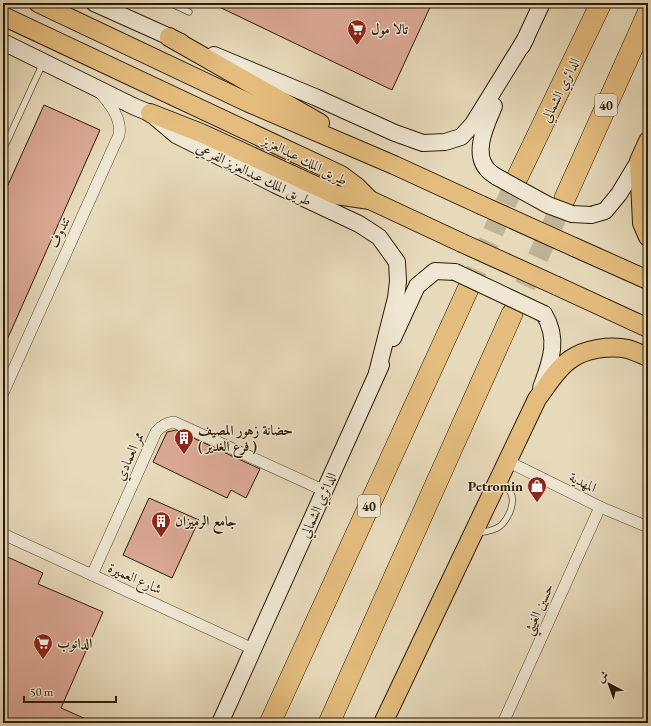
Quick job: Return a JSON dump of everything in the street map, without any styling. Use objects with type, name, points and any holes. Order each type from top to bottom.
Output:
[{"type":"highway","name":"الدائري الشمالي","points":[[518,176],[601,3]]},
{"type":"highway","name":"40","points":[[565,198],[648,13]]},
{"type":"highway","name":"40","points":[[270,723],[468,289]]},
{"type":"highway","points":[[329,723],[512,314]]},
{"type":"main road","name":"طريق الملك عبدالعزيز","points":[[38,3],[250,103],[394,165],[648,280]]},
{"type":"main road","name":"طريق الملك عبدالعزيز","points":[[3,16],[341,175],[357,187],[370,200],[648,328]]},
{"type":"main road","points":[[169,37],[394,165]]},
{"type":"main road","points":[[150,113],[200,133],[336,195],[370,200]]},
{"type":"main road","points":[[648,141],[639,161],[642,223],[648,237]]},
{"type":"main road","points":[[383,723],[537,399],[557,372],[570,359],[584,352],[601,348],[627,349],[648,357]]},
{"type":"street","points":[[94,3],[169,37],[315,96],[395,133],[423,143],[444,142],[461,137],[474,124],[526,38]]},
{"type":"street","points":[[542,3],[485,126],[482,139],[481,158],[486,169],[497,177],[548,205],[572,214],[591,215],[605,212],[619,194],[639,161]]},
{"type":"street","name":"طريق الملك عبدالعزيز الفرعي","points":[[3,42],[150,113],[176,135],[276,185],[359,224],[379,237],[396,262],[398,281],[396,298],[377,373]]},
{"type":"street","name":"تندوف","points":[[4,389],[120,135],[121,127],[119,120],[95,87]]},
{"type":"street","name":"الدائري الشمالي","points":[[220,723],[417,286],[435,271],[455,272],[544,314],[550,324],[553,335],[552,360],[537,399]]},
{"type":"street","name":"ممر العمادي","points":[[92,575],[156,432],[169,423],[174,422],[325,491]]},
{"type":"street","name":"المهدية","points":[[503,469],[648,527]]},
{"type":"street","name":"حسين الغيثي","points":[[503,723],[600,507]]},
{"type":"street","name":"شارع العميرة","points":[[3,534],[253,649]]},
{"type":"lane","points":[[170,3],[189,12]]},
{"type":"lane","points":[[3,150],[43,62]]},
{"type":"lane","points":[[472,535],[495,529],[502,525],[507,519],[513,504],[513,498],[503,469]]},
{"type":"building","name":"تالا مول","points":[[211,3],[432,3],[392,90]]},
{"type":"building","points":[[44,105],[100,130],[3,349],[3,196]]},
{"type":"building","points":[[176,430],[260,469],[246,498],[231,490],[227,498],[153,462],[167,432]]},
{"type":"building","name":"جامع الرميزان","points":[[149,498],[199,520],[172,578],[123,555]]},
{"type":"building","name":"الدانوب","points":[[3,555],[43,573],[38,584],[103,612],[61,708],[95,723],[3,723]]},
{"type":"tunnel","points":[[468,289],[518,176]]},
{"type":"tunnel","points":[[512,314],[565,198]]},
{"type":"place","name":"تالا مول","points":[[357,46]]},
{"type":"place","name":"حضانة زهور المصيف ( فرع الغدير )","points":[[184,455]]},
{"type":"place","name":"Petromin","points":[[537,503]]},
{"type":"place","name":"جامع الرميزان","points":[[161,538]]},
{"type":"place","name":"الدانوب","points":[[43,660]]}]
